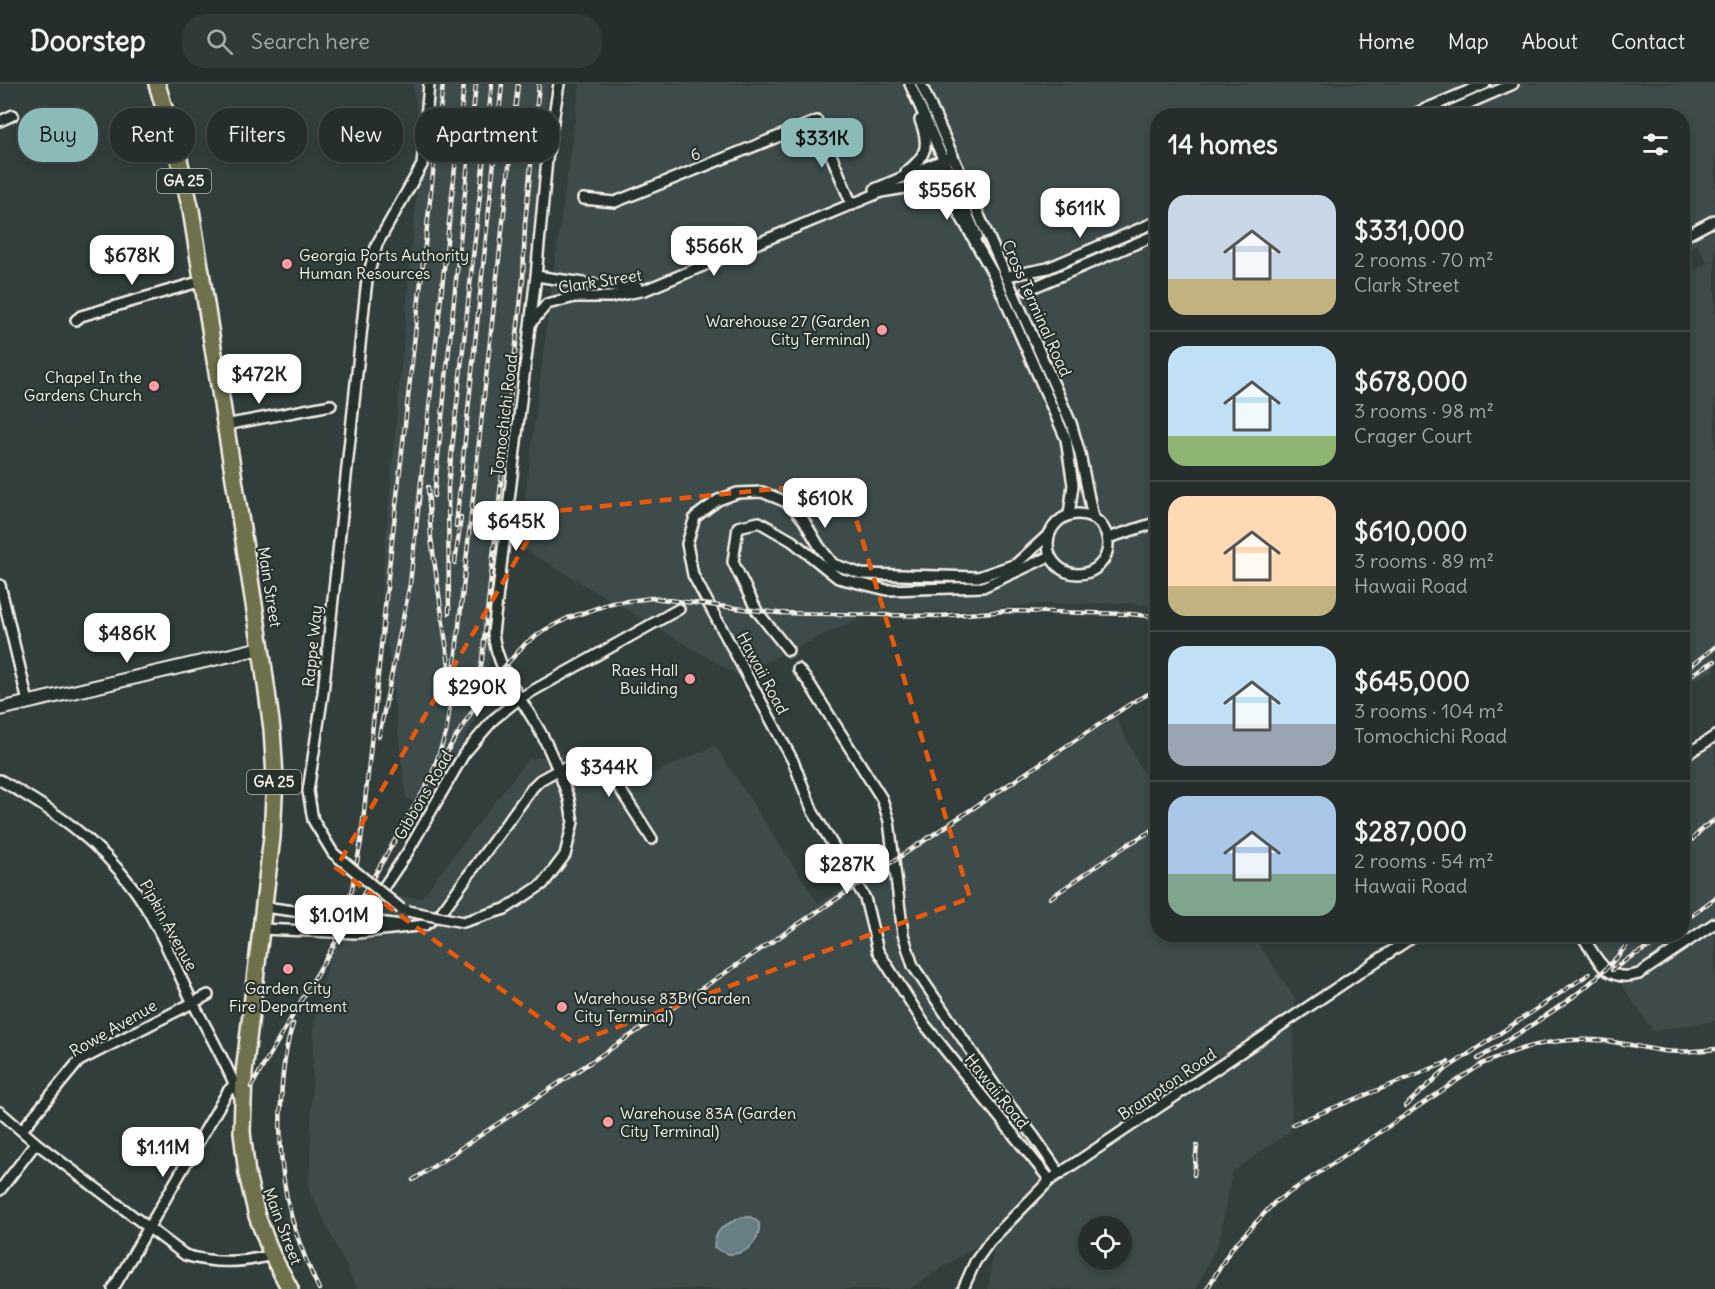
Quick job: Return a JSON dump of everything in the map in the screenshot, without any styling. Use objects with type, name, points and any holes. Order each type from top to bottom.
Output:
[{"type":"main road","name":"Main Street","points":[[157,84],[185,185],[261,648],[272,729],[274,777],[272,837],[240,1078],[242,1132],[247,1174],[257,1216],[272,1255],[290,1289]]},
{"type":"street","name":"Rappe Way","points":[[429,84],[422,165],[377,244],[367,279],[323,693],[308,791],[313,820],[333,853],[404,910],[463,922],[505,909],[543,884],[565,855],[573,822],[569,799],[558,770]]},
{"type":"street","name":"Tomochichi Road","points":[[558,770],[542,735],[501,662],[494,643],[494,633],[536,276],[547,159],[559,84]]},
{"type":"street","points":[[889,184],[914,166],[923,156],[926,144],[923,128],[908,92],[909,84]]},
{"type":"street","name":"Cross Terminal Road","points":[[909,84],[1066,439],[1073,485],[1069,516]]},
{"type":"street","name":"Cross Terminal Road","points":[[921,84],[1071,423],[1093,518]]},
{"type":"street","points":[[1428,108],[1485,84]]},
{"type":"street","points":[[1458,108],[1513,84]]},
{"type":"street","points":[[0,121],[13,115]]},
{"type":"street","name":"6","points":[[583,199],[615,202],[817,122],[850,202]]},
{"type":"street","name":"Clark Street","points":[[530,325],[547,304],[575,297],[611,297],[645,290],[953,156]]},
{"type":"street","name":"Clark Street","points":[[536,276],[611,287],[648,284],[850,202],[881,192],[924,188],[935,190],[952,201],[995,277]]},
{"type":"street","points":[[1690,233],[1715,220]]},
{"type":"street","points":[[1007,276],[1048,268],[1150,224]]},
{"type":"street","points":[[1027,290],[1150,237]]},
{"type":"street","points":[[76,320],[81,316],[154,293],[202,281]]},
{"type":"street","points":[[225,425],[331,405]]},
{"type":"street","name":"Hawaii Road","points":[[1049,534],[1016,564],[978,577],[862,574],[833,564],[803,519],[789,503],[762,492],[737,493],[718,500],[694,517],[687,544],[693,575],[793,761],[813,812],[865,898],[878,951],[924,1025],[1050,1180]]},
{"type":"street","points":[[1083,514],[1093,518],[1105,530],[1108,538],[1105,557],[1100,565],[1082,574],[1072,574],[1063,570],[1050,556],[1047,547],[1049,534],[1056,522],[1069,516],[1083,514]]},
{"type":"street","name":"Hawaii Road","points":[[788,650],[757,611],[733,562],[738,527],[759,522],[792,541],[838,578],[887,590],[983,587],[1050,556]]},
{"type":"street","points":[[1108,538],[1150,525]]},
{"type":"street","points":[[0,585],[28,702]]},
{"type":"street","name":"Gibbons Road","points":[[362,919],[407,853],[464,754],[494,719],[520,698],[679,609]]},
{"type":"street","points":[[0,709],[261,648]]},
{"type":"street","name":"Hawaii Road","points":[[798,669],[882,799],[889,821],[903,934],[913,966],[1002,1096],[1060,1174]]},
{"type":"street","points":[[1690,753],[1715,736]]},
{"type":"street","points":[[261,929],[357,933],[425,925],[440,914],[533,787],[540,780],[571,765],[596,764],[607,769],[652,839]]},
{"type":"street","name":"Pipkin Avenue","points":[[0,780],[49,808],[75,827],[115,866],[135,890],[192,1001],[240,1078]]},
{"type":"street","points":[[264,906],[416,927]]},
{"type":"street","points":[[1690,940],[1715,923]]},
{"type":"street","name":"Brampton Road","points":[[963,1289],[975,1262],[990,1241],[1050,1180],[1405,942]]},
{"type":"street","points":[[1587,942],[1608,972],[1619,977],[1639,974],[1687,942]]},
{"type":"street","name":"Rowe Avenue","points":[[22,1130],[79,1061],[208,994]]},
{"type":"street","points":[[113,1289],[228,1091],[240,1078]]},
{"type":"street","points":[[0,1112],[36,1143],[185,1255],[207,1262],[250,1261],[272,1255]]},
{"type":"street","points":[[0,1190],[36,1143]]},
{"type":"highlighted area","points":[[845,482],[970,898],[574,1043],[336,868],[544,512]]},
{"type":"shaded area","points":[[413,84],[549,84],[546,108],[416,108]]},
{"type":"shaded area","points":[[580,84],[1715,84],[1715,671],[1690,681],[1690,273],[1708,263],[1697,244],[1690,248],[1690,108],[1150,108],[1150,606],[1131,603],[1043,604],[957,611],[873,612],[737,675],[519,546]]},
{"type":"shaded area","points":[[419,162],[540,162],[490,609],[489,666],[493,688],[427,806],[406,798],[381,593]]},
{"type":"shaded area","points":[[1116,718],[1150,782],[1150,942],[1257,942],[1295,998],[1291,1131],[1232,1172],[1220,1238],[1196,1289],[988,1289],[996,1233],[910,1289],[357,1289],[309,1190],[314,1020],[347,894],[421,898],[528,759],[590,750],[625,757],[647,776],[715,746],[818,903]]},
{"type":"shaded area","points":[[1715,744],[1715,1021],[1653,1031],[1593,942],[1690,942],[1690,761]]},
{"type":"water","points":[[742,1217],[751,1217],[759,1223],[758,1234],[753,1244],[744,1251],[733,1254],[725,1253],[714,1247],[719,1231]]},
{"type":"tunnel","points":[[788,650],[798,669]]},
{"type":"railway","points":[[342,919],[352,889],[361,841],[443,84]]},
{"type":"railway","points":[[379,736],[410,584],[464,84]]},
{"type":"railway","points":[[434,496],[476,84]]},
{"type":"railway","points":[[449,613],[448,486],[492,84]]},
{"type":"railway","points":[[456,526],[502,84]]},
{"type":"railway","points":[[251,1087],[430,780],[446,733],[518,84]]},
{"type":"railway","points":[[471,702],[482,660],[523,279],[525,224],[539,84]]},
{"type":"railway","points":[[428,487],[431,538],[449,665]]},
{"type":"railway","points":[[455,563],[461,517]]},
{"type":"railway","points":[[444,756],[492,680],[526,643],[568,618],[612,603],[652,598],[778,613],[939,616],[1007,611],[1150,616]]},
{"type":"railway","points":[[1690,667],[1715,647]]},
{"type":"railway","points":[[1690,675],[1715,661]]},
{"type":"railway","points":[[413,1180],[1133,702],[1150,693]]},
{"type":"railway","points":[[1690,842],[1704,827],[1715,820]]},
{"type":"railway","points":[[1050,898],[1150,832]]},
{"type":"railway","points":[[1690,917],[1715,898]]},
{"type":"railway","points":[[1478,1059],[1542,1019],[1584,988],[1603,972],[1628,942]]},
{"type":"railway","points":[[1612,970],[1659,942]]},
{"type":"railway","points":[[1405,1106],[1446,1069],[1589,974]]},
{"type":"railway","points":[[293,1024],[286,1052],[281,1091],[280,1127],[283,1175],[299,1243],[319,1289]]},
{"type":"railway","points":[[1207,1289],[1231,1249],[1275,1202],[1482,1064],[1523,1048],[1551,1042],[1580,1040],[1621,1043],[1670,1052],[1715,1049]]},
{"type":"railway","points":[[1293,1124],[1448,1062]]},
{"type":"railway","points":[[1194,1175],[1197,1146]]},
{"type":"place","name":"Georgia Ports Authority Human Resources","points":[[287,264]]},
{"type":"place","name":"Warehouse 27 (Garden City Terminal)","points":[[882,330]]},
{"type":"place","name":"Chapel In the Gardens Church","points":[[154,386]]},
{"type":"place","name":"Raes Hall Building","points":[[690,679]]},
{"type":"place","name":"Garden City Fire Department","points":[[288,969]]},
{"type":"place","name":"Warehouse 83B (Garden City Terminal)","points":[[562,1007]]},
{"type":"place","name":"Warehouse 83A (Garden City Terminal)","points":[[608,1122]]}]
